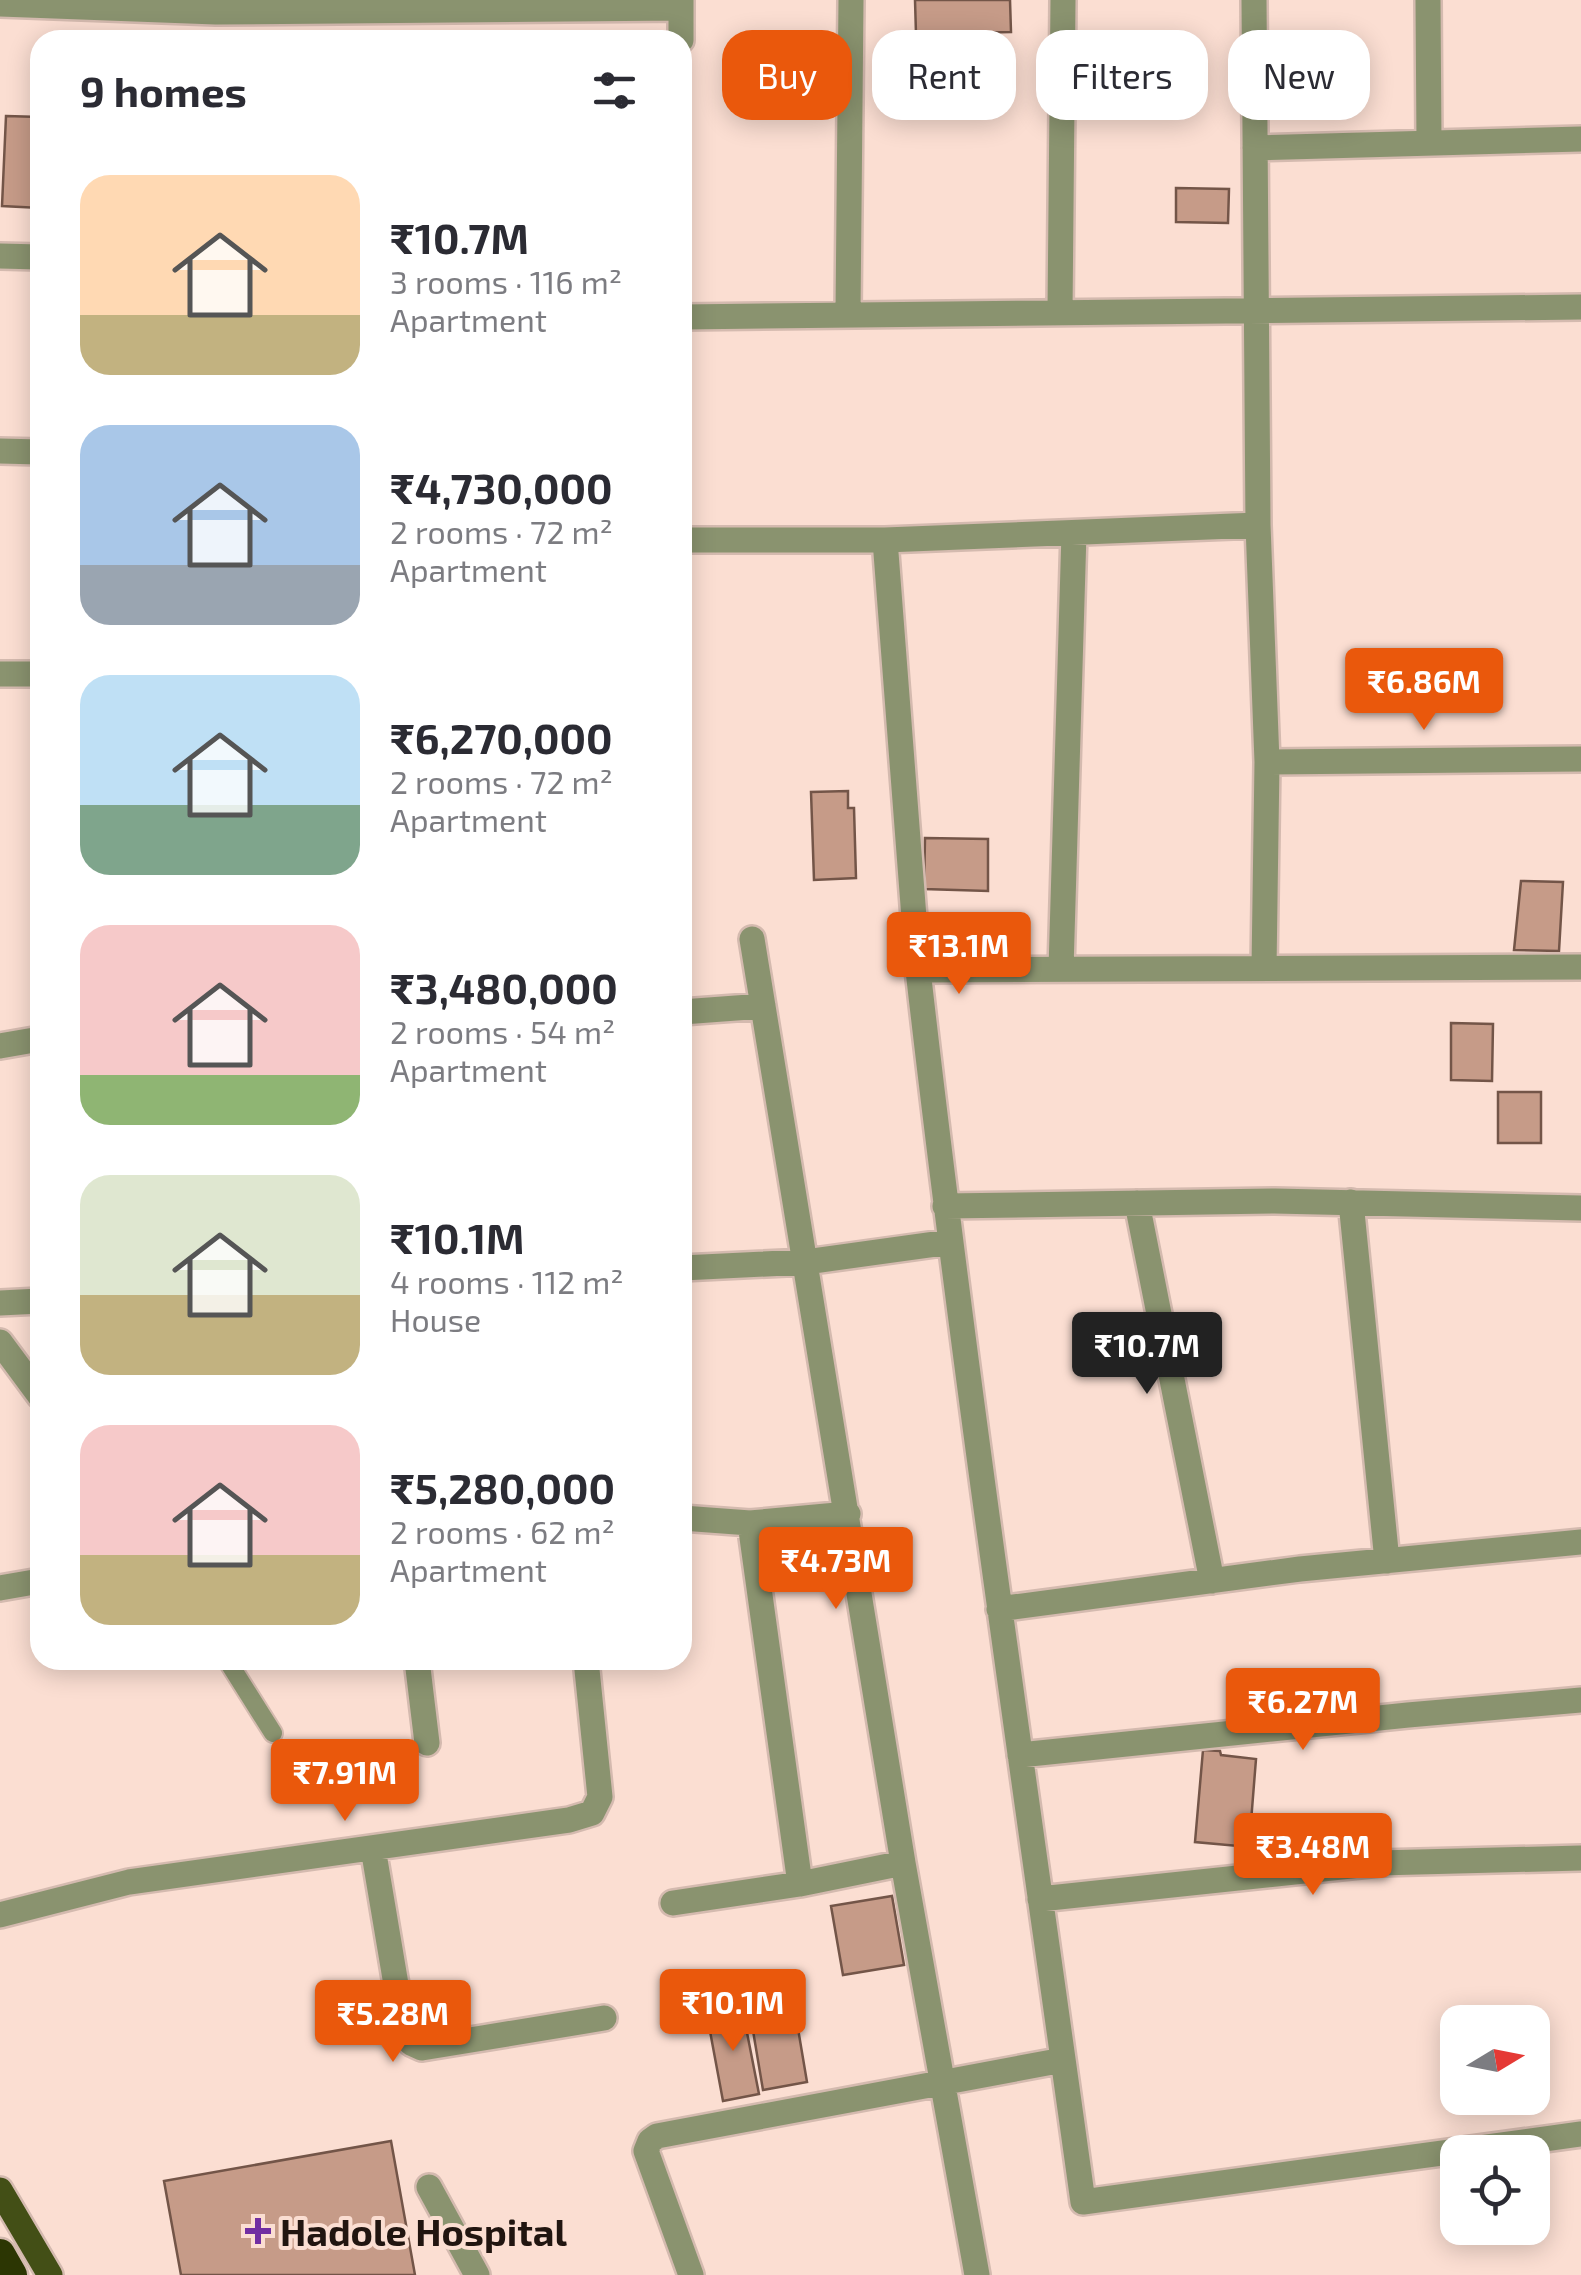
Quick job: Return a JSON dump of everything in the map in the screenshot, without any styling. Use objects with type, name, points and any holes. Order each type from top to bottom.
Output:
[{"type":"highway","points":[[0,2254],[12,2275]]},
{"type":"main road","points":[[0,2190],[50,2275]]},
{"type":"street","points":[[848,313],[850,0]]},
{"type":"street","points":[[1060,312],[1063,0]]},
{"type":"street","points":[[1254,0],[1258,526],[1267,762],[1264,968]]},
{"type":"street","points":[[1428,0],[1429,143]]},
{"type":"street","points":[[0,4],[681,4],[681,30]]},
{"type":"street","points":[[1255,148],[1581,139]]},
{"type":"street","points":[[0,256],[30,257]]},
{"type":"street","points":[[692,316],[1581,307]]},
{"type":"street","points":[[0,452],[30,452]]},
{"type":"street","points":[[692,540],[885,540],[1258,526]]},
{"type":"street","points":[[1061,969],[1074,532]]},
{"type":"street","points":[[885,540],[918,970],[945,1206],[1083,2202],[1581,2134]]},
{"type":"street","points":[[0,674],[30,674]]},
{"type":"street","points":[[1267,762],[1581,759]]},
{"type":"street","points":[[752,939],[941,2085],[977,2275]]},
{"type":"street","points":[[918,970],[1581,968]]},
{"type":"street","points":[[692,1011],[763,1006]]},
{"type":"street","points":[[0,1046],[30,1041]]},
{"type":"street","points":[[945,1206],[1351,1202],[1581,1208]]},
{"type":"street","points":[[1351,1202],[1387,1561]]},
{"type":"street","points":[[1136,1203],[1212,1580]]},
{"type":"street","points":[[692,1268],[806,1262],[950,1242]]},
{"type":"street","points":[[0,1303],[30,1302]]},
{"type":"street","points":[[0,1342],[30,1382]]},
{"type":"street","points":[[692,1519],[750,1523],[848,1514]]},
{"type":"street","points":[[750,1523],[800,1884]]},
{"type":"street","points":[[999,1609],[1212,1580],[1581,1542]]},
{"type":"street","points":[[0,1588],[30,1583]]},
{"type":"street","points":[[418,1670],[427,1743]]},
{"type":"street","points":[[0,1915],[129,1882],[569,1820],[592,1812],[600,1797],[587,1670]]},
{"type":"street","points":[[1020,1755],[1581,1700]]},
{"type":"street","points":[[373,1848],[404,2032],[410,2043],[422,2048],[604,2018]]},
{"type":"street","points":[[1040,1899],[1378,1864],[1581,1858]]},
{"type":"street","points":[[673,1903],[904,1863]]},
{"type":"street","points":[[692,2275],[646,2151],[650,2140],[1063,2060]]},
{"type":"street","points":[[430,2187],[478,2275]]},
{"type":"lane","points":[[233,1670],[274,1733]]},
{"type":"building","points":[[915,0],[1010,0],[1011,30],[916,30]]},
{"type":"building","points":[[6,116],[30,117],[30,207],[2,206]]},
{"type":"building","points":[[1176,188],[1229,189],[1228,223],[1176,222]]},
{"type":"building","points":[[848,791],[848,808],[854,808],[856,878],[814,880],[811,792]]},
{"type":"building","points":[[925,838],[988,839],[988,891],[924,889]]},
{"type":"building","points":[[1521,881],[1563,882],[1559,951],[1514,950]]},
{"type":"building","points":[[1451,1023],[1493,1024],[1492,1081],[1451,1080]]},
{"type":"building","points":[[1498,1092],[1541,1092],[1541,1143],[1498,1143]]},
{"type":"building","points":[[1203,1750],[1256,1759],[1249,1847],[1195,1842]]},
{"type":"building","points":[[892,1896],[904,1965],[843,1975],[831,1906]]},
{"type":"building","points":[[793,1999],[807,2082],[763,2090],[749,2007]]},
{"type":"building","points":[[742,2007],[759,2094],[723,2101],[707,2015]]},
{"type":"building","points":[[391,2141],[415,2275],[181,2275],[164,2181]]},
{"type":"place","name":"Hadole Hospital","points":[[258,2231]]}]
